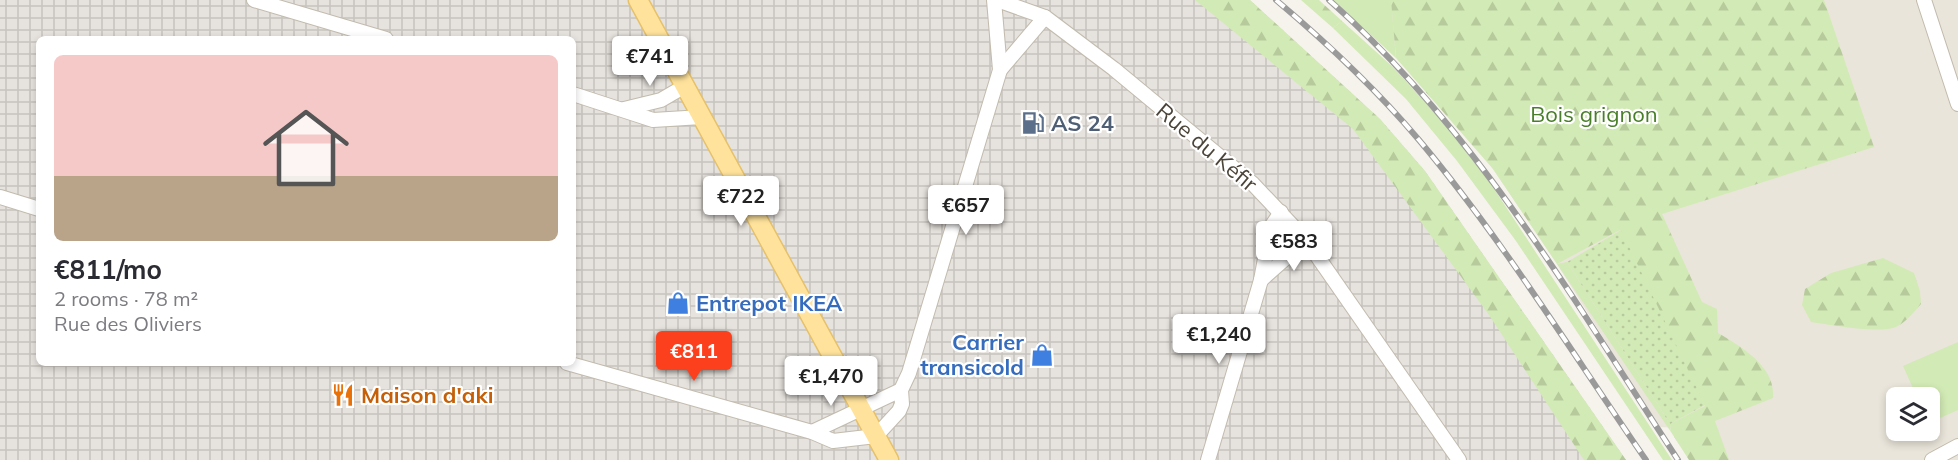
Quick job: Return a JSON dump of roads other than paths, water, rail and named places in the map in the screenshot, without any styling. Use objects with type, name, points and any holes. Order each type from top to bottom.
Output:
[{"type":"main road","points":[[638,0],[889,460]]},
{"type":"street","points":[[254,0],[376,36]]},
{"type":"street","points":[[576,366],[812,432],[833,441],[876,436],[899,411],[902,404],[900,390],[915,351],[1000,70],[996,0]]},
{"type":"street","name":"Rue du Kéfir","points":[[996,0],[1045,17],[1114,69],[1253,184],[1306,240],[1459,460]]},
{"type":"street","points":[[1924,0],[1958,104]]},
{"type":"street","points":[[1000,70],[1045,17]]},
{"type":"street","points":[[622,109],[661,100],[685,86]]},
{"type":"street","points":[[576,95],[653,120],[702,117]]},
{"type":"street","points":[[0,197],[36,208]]},
{"type":"street","points":[[1208,460],[1261,280],[1271,227],[1281,212]]},
{"type":"street","points":[[1261,280],[1306,240]]},
{"type":"street","points":[[812,432],[900,390]]},
{"type":"street","points":[[1929,459],[1958,446]]},
{"type":"railway","points":[[1276,0],[1368,85],[1403,121],[1450,178],[1536,297],[1646,460]]},
{"type":"railway","points":[[1329,0],[1382,50],[1476,160],[1560,278],[1678,460]]},
{"type":"place","name":"AS 24","points":[[1033,123]]},
{"type":"place","name":"Entrepot IKEA","points":[[678,303]]},
{"type":"place","name":"Carrier transicold","points":[[1042,355]]},
{"type":"place","name":"Maison d'aki","points":[[343,395]]},
{"type":"park label","name":"Bois grignon","points":[[1594,114]]}]
